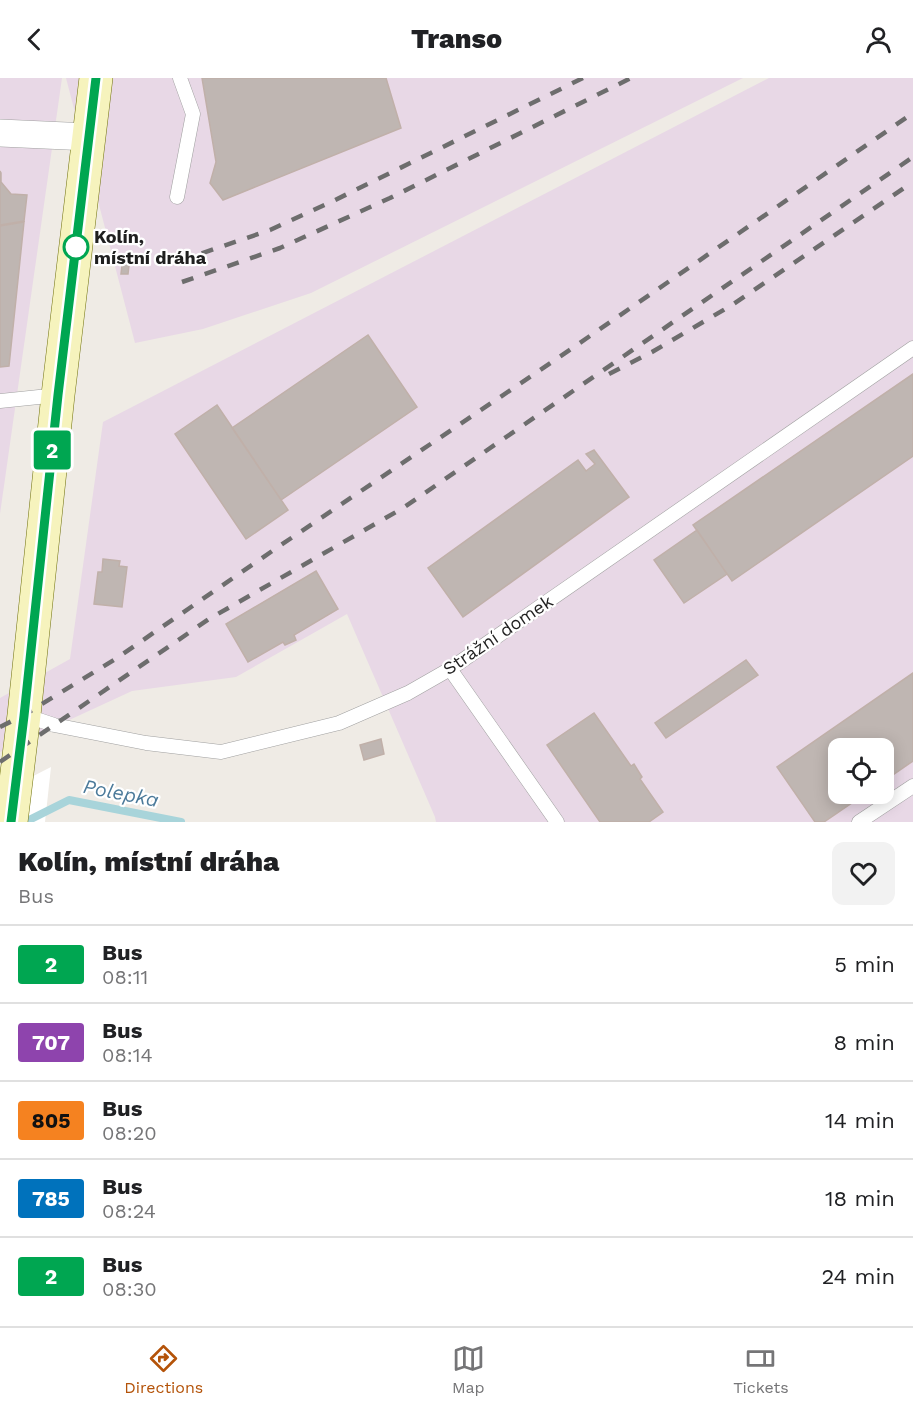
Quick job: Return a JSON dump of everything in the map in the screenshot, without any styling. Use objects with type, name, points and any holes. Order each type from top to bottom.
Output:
[{"type":"street","points":[[11,822],[96,78]]},
{"type":"street","points":[[0,133],[89,137]]},
{"type":"lane","points":[[177,196],[193,114],[180,78]]},
{"type":"lane","name":"Strážní domek","points":[[24,716],[54,725],[146,743],[221,752],[339,723],[408,693],[450,669],[913,348]]},
{"type":"lane","points":[[0,401],[58,395]]},
{"type":"lane","points":[[450,669],[557,822]]},
{"type":"lane","points":[[859,822],[913,786]]},
{"type":"shaded area","points":[[0,78],[62,78],[0,514]]},
{"type":"shaded area","points":[[66,78],[743,78],[311,293],[203,329],[135,343]]},
{"type":"shaded area","points":[[769,78],[913,78],[913,822],[436,822],[347,614],[236,677],[132,691],[0,752],[0,698],[70,659],[103,422]]},
{"type":"pier","points":[[51,767],[45,822],[0,822],[0,793]]},
{"type":"building","points":[[202,78],[386,78],[401,128],[223,200],[210,183],[216,162]]},
{"type":"building","points":[[0,171],[1,182],[11,194],[27,195],[24,221],[0,225]]},
{"type":"building","points":[[24,222],[9,366],[0,367],[0,226]]},
{"type":"building","points":[[123,256],[130,257],[128,274],[121,274]]},
{"type":"building","points":[[368,335],[417,407],[281,500],[232,428]]},
{"type":"building","points":[[913,374],[913,456],[732,581],[693,525]]},
{"type":"building","points":[[217,405],[288,510],[246,539],[175,434]]},
{"type":"building","points":[[594,450],[629,497],[463,617],[428,568],[578,460],[586,471],[595,464],[586,454]]},
{"type":"building","points":[[697,530],[727,574],[684,603],[654,560]]},
{"type":"building","points":[[103,559],[120,561],[119,566],[127,567],[122,607],[94,604],[98,572],[102,572]]},
{"type":"building","points":[[316,571],[338,609],[294,635],[296,640],[285,645],[283,642],[248,662],[226,624]]},
{"type":"building","points":[[746,660],[758,675],[666,738],[655,723]]},
{"type":"building","points":[[913,673],[913,761],[894,774],[894,738],[828,738],[828,804],[850,804],[824,822],[815,822],[777,767]]},
{"type":"building","points":[[594,713],[631,766],[634,764],[642,777],[640,779],[663,812],[649,822],[600,822],[547,745]]},
{"type":"building","points":[[381,739],[384,754],[364,760],[360,745]]},
{"type":"waterway","name":"Polepka","points":[[25,822],[69,800],[181,822]]},
{"type":"railway","points":[[179,261],[270,230],[583,78]]},
{"type":"railway","points":[[182,282],[280,248],[390,198],[631,78]]},
{"type":"railway","points":[[0,727],[24,715],[117,658],[913,113]]},
{"type":"railway","points":[[0,762],[209,619],[403,508],[913,157]]},
{"type":"railway","points":[[609,374],[652,352],[732,305],[913,182]]},
{"type":"bus line","name":"2","points":[[11,822],[96,78]]},
{"type":"place","name":"Kolín, místní dráha","points":[[76,247]]}]
